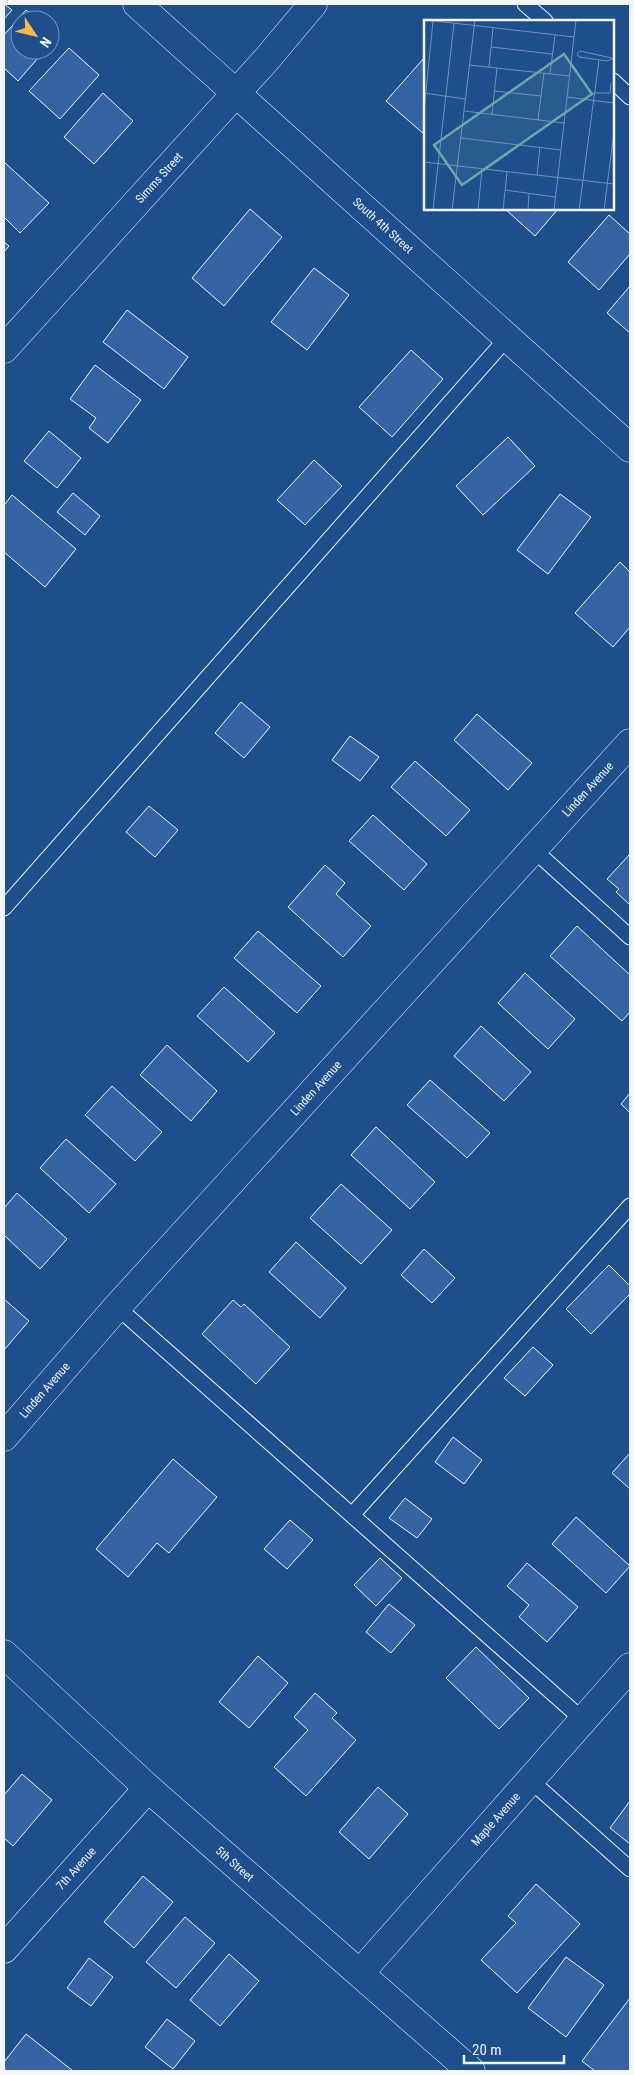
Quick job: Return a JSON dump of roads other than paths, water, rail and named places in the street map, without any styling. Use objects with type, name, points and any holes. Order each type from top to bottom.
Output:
[{"type":"street","name":"South 4th Street","points":[[137,4],[630,448]]},
{"type":"street","name":"Simms Street","points":[[7,338],[236,92],[313,4]]},
{"type":"street","name":"Linden Avenue","points":[[4,1437],[117,1307],[630,743]]},
{"type":"street","name":"5th Street","points":[[4,1654],[148,1788],[471,2071]]},
{"type":"street","name":"Maple Avenue","points":[[360,1973],[630,1667]]},
{"type":"street","name":"7th Avenue","points":[[4,1949],[148,1788]]},
{"type":"lane","points":[[525,4],[543,20]]},
{"type":"lane","points":[[614,82],[630,97]]},
{"type":"lane","points":[[4,908],[508,337]]},
{"type":"lane","points":[[534,850],[630,937]]},
{"type":"lane","points":[[352,1516],[630,1206]]},
{"type":"lane","points":[[117,1307],[584,1720]]},
{"type":"lane","points":[[530,1780],[630,1869]]}]
